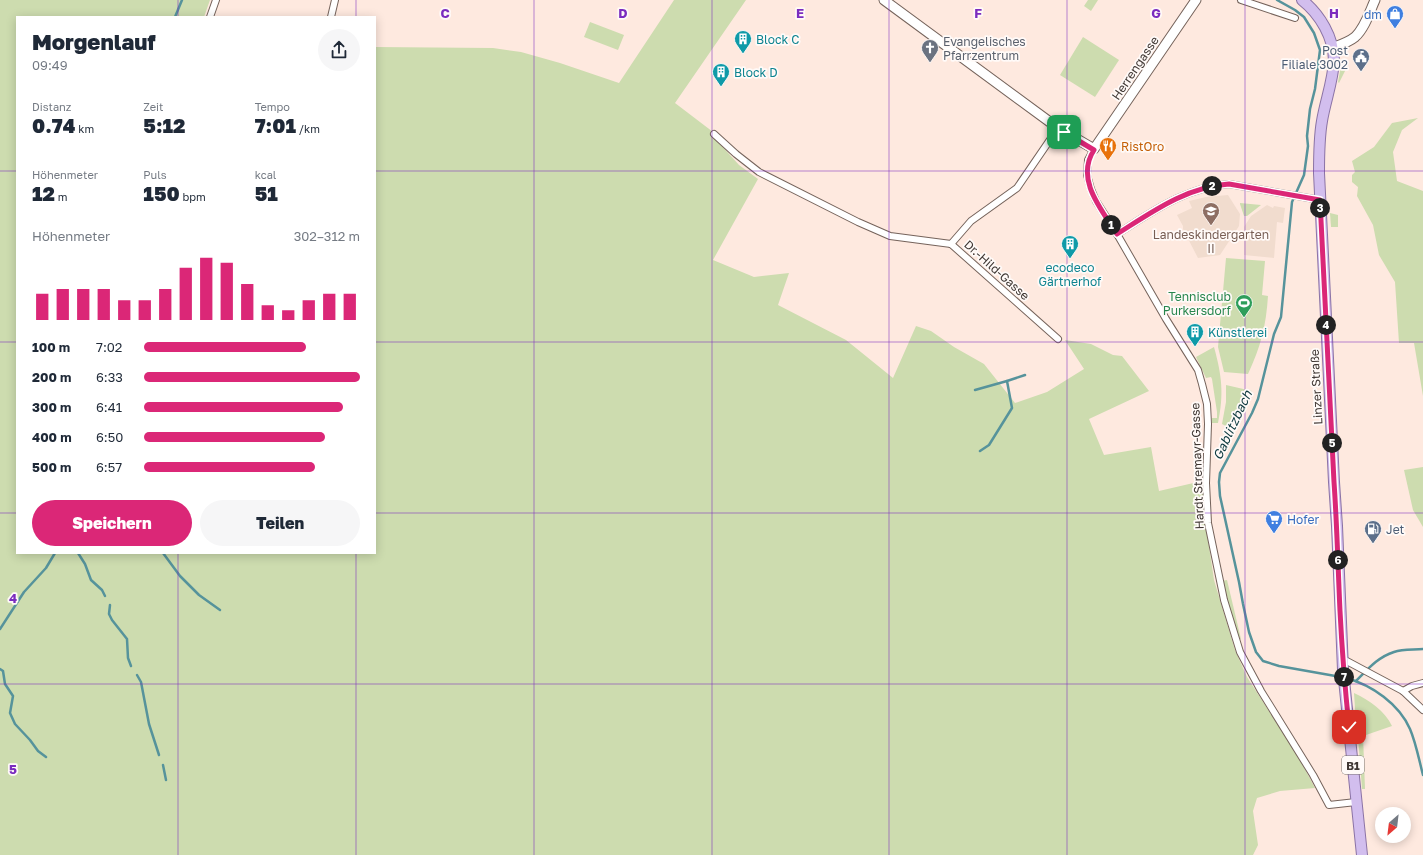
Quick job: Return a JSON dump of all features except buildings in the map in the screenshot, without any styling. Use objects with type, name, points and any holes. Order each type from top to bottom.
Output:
[{"type":"main road","name":"Linzer Straße","points":[[1302,0],[1313,10],[1320,20],[1332,48],[1333,67],[1320,133],[1320,200],[1343,670],[1362,855]]},
{"type":"street","points":[[210,16],[216,0]]},
{"type":"street","points":[[331,16],[335,0]]},
{"type":"street","points":[[884,0],[1058,128],[1094,150]]},
{"type":"street","name":"Herrengasse","points":[[1094,150],[1196,0]]},
{"type":"street","points":[[1241,0],[1295,18]]},
{"type":"street","points":[[1332,48],[1345,43],[1355,36],[1360,30],[1375,0]]},
{"type":"street","name":"Dr.-Hild-Gasse","points":[[1058,128],[1017,188],[971,221],[951,244],[1058,339]]},
{"type":"street","points":[[714,134],[759,172],[858,222],[890,236],[951,244]]},
{"type":"street","name":"Hardt Stremayr-Gasse","points":[[1094,150],[1087,165],[1088,180],[1096,201],[1198,370],[1206,404],[1208,424],[1206,483],[1208,522],[1224,600],[1240,652],[1261,691],[1313,775],[1329,805],[1356,802]]},
{"type":"street","points":[[1117,234],[1164,204],[1200,189],[1217,185],[1229,184],[1320,200]]},
{"type":"street","points":[[1343,659],[1403,691],[1423,710]]},
{"type":"street","points":[[1403,691],[1412,686],[1423,683]]},
{"type":"shaded area","name":"Landeskindergarten II","points":[[1228,195],[1240,214],[1239,226],[1220,255],[1198,258],[1177,215],[1192,208],[1189,201],[1206,197]]},
{"type":"shaded area","name":"Landeskindergarten II","points":[[1267,205],[1273,208],[1274,206],[1285,208],[1283,223],[1277,222],[1274,258],[1244,255],[1244,227],[1251,216]]},
{"type":"green space","points":[[0,0],[210,0],[204,16],[16,16],[16,554],[376,554],[376,47],[493,48],[521,52],[560,63],[619,83],[674,0],[746,0],[675,103],[717,135],[711,134],[739,165],[758,179],[713,260],[754,277],[789,273],[778,305],[846,340],[893,378],[916,326],[931,331],[954,347],[984,364],[1015,403],[1047,392],[1084,369],[1065,340],[1091,344],[1113,355],[1122,356],[1149,391],[1089,419],[1104,455],[1151,447],[1159,491],[1202,481],[1206,526],[1214,580],[1235,650],[1247,677],[1298,756],[1315,788],[1280,791],[1257,798],[1253,811],[1258,845],[1253,855],[0,855]]},
{"type":"green space","points":[[1088,0],[1098,0],[1091,11],[1084,6]]},
{"type":"green space","points":[[590,22],[624,35],[618,50],[584,37]]},
{"type":"green space","points":[[1083,37],[1119,60],[1095,97],[1060,75]]},
{"type":"green space","points":[[1342,61],[1349,63],[1339,83],[1338,82]]},
{"type":"green space","points":[[1418,118],[1402,130],[1393,152],[1397,181],[1423,191],[1423,396],[1414,343],[1399,343],[1395,282],[1379,255],[1373,225],[1357,196],[1358,187],[1352,182],[1352,175],[1355,172],[1352,161],[1374,147],[1392,123]]},
{"type":"green space","points":[[1240,203],[1261,205],[1247,216],[1244,216]]},
{"type":"green space","points":[[1330,213],[1338,215],[1338,227],[1331,227]]},
{"type":"green space","name":"Tennisclub Purkersdorf","points":[[1226,258],[1265,261],[1262,295],[1268,296],[1266,317],[1260,345],[1248,374],[1224,372],[1218,347]]},
{"type":"green space","points":[[1214,347],[1219,367],[1221,385],[1221,403],[1218,423],[1212,423],[1212,418],[1217,418],[1217,412],[1212,379],[1211,377],[1206,378],[1196,357]]},
{"type":"green space","points":[[1226,385],[1252,391],[1230,428],[1222,424],[1226,402]]},
{"type":"green space","points":[[1423,467],[1423,527],[1413,510],[1404,470]]},
{"type":"green space","points":[[1227,580],[1241,639],[1238,640],[1221,581]]},
{"type":"green space","points":[[1354,693],[1376,706],[1392,726],[1366,735],[1365,728],[1361,724],[1356,724]]},
{"type":"green space","points":[[1363,735],[1365,789],[1362,789],[1358,736]]},
{"type":"waterway","points":[[175,16],[182,0]]},
{"type":"waterway","name":"Gablitzbach","points":[[1277,0],[1304,17],[1314,33],[1320,50],[1315,89],[1310,109],[1307,136],[1308,146],[1304,175],[1292,202],[1281,317],[1274,334],[1258,399],[1220,473],[1220,496],[1249,632],[1256,652],[1263,661],[1279,666],[1341,677]]},
{"type":"waterway","points":[[980,451],[989,445],[1012,408],[1007,381],[1025,375]]},
{"type":"waterway","points":[[975,390],[1007,381]]},
{"type":"waterway","points":[[0,629],[24,592],[46,568],[54,554]]},
{"type":"waterway","points":[[79,554],[85,564],[91,580],[102,590],[105,596]]},
{"type":"waterway","points":[[164,554],[180,576],[199,595],[220,610]]},
{"type":"waterway","points":[[110,605],[109,614],[127,639],[128,658],[131,666]]},
{"type":"waterway","points":[[1356,681],[1374,664],[1388,654],[1401,650],[1423,649]]},
{"type":"waterway","points":[[0,669],[3,671],[5,684],[13,696],[10,713],[15,724],[38,751],[46,757]]},
{"type":"waterway","points":[[137,675],[141,682],[149,724],[159,755]]},
{"type":"waterway","name":"Gablitzbach","points":[[1346,678],[1365,685],[1375,691],[1399,711],[1412,734],[1423,775]]},
{"type":"waterway","points":[[163,765],[166,780]]},
{"type":"place","name":"dm","points":[[1395,29]]},
{"type":"place","name":"Block C","points":[[743,54]]},
{"type":"place","name":"Evangelisches Pfarrzentrum","points":[[930,63]]},
{"type":"place","name":"Post Filiale 3002","points":[[1361,72]]},
{"type":"place","name":"Block D","points":[[721,87]]},
{"type":"place","name":"RistOro","points":[[1108,161]]},
{"type":"place","name":"Landeskindergarten II","points":[[1211,226]]},
{"type":"place","name":"ecodeco Gärtnerhof","points":[[1070,259]]},
{"type":"place","name":"Tennisclub Purkersdorf","points":[[1244,318]]},
{"type":"place","name":"Künstlerei","points":[[1195,347]]},
{"type":"place","name":"Hofer","points":[[1274,534]]},
{"type":"place","name":"Jet","points":[[1373,544]]},
{"type":"route","points":[[1064,132],[1094,150],[1088,160],[1088,180],[1096,201],[1117,234],[1164,204],[1200,189],[1217,185],[1229,184],[1320,200],[1343,670],[1349,727]]}]
